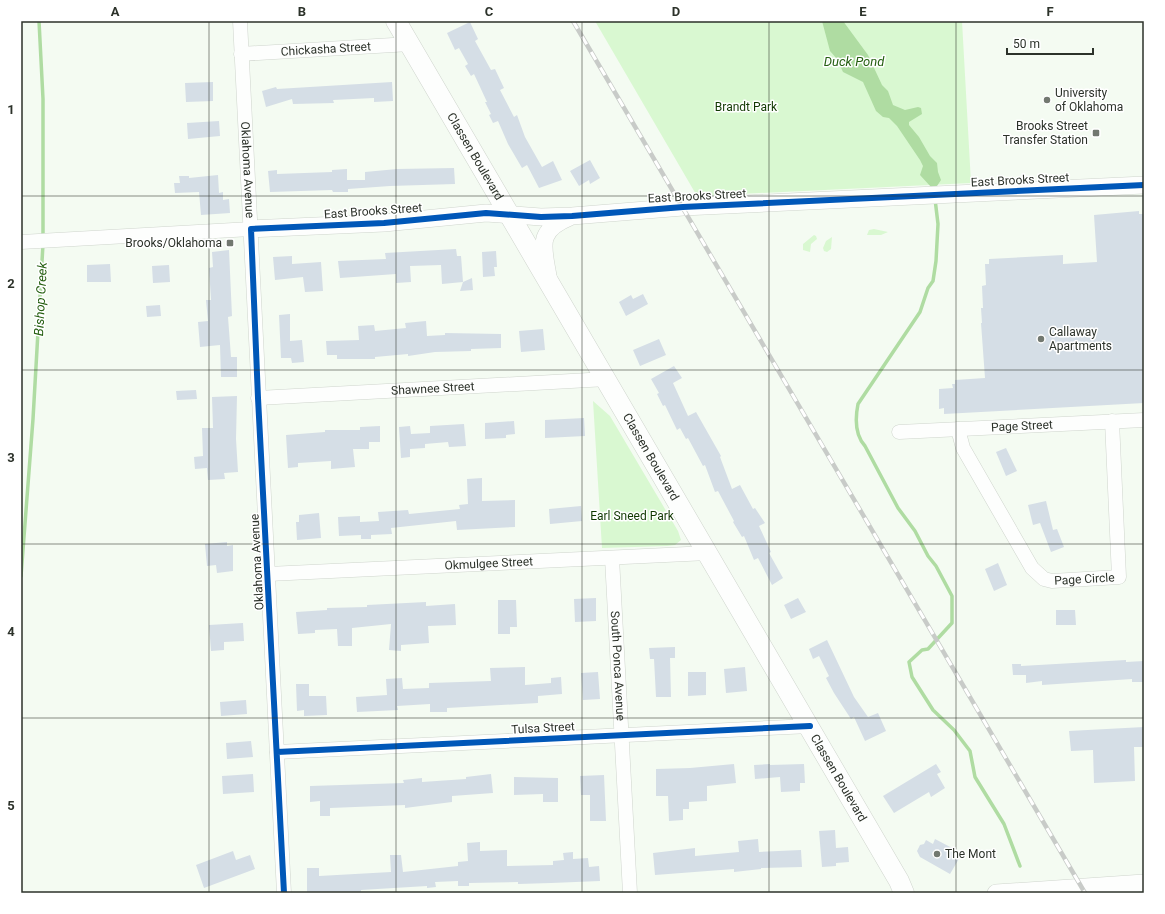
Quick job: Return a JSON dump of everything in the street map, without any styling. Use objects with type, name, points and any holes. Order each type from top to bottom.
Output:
[{"type":"main road","name":"Classen Boulevard","points":[[396,21],[810,726],[899,881],[904,893]]},
{"type":"street","name":"Oklahoma Avenue","points":[[240,21],[284,893]]},
{"type":"street","name":"Chickasha Street","points":[[241,54],[410,44]]},
{"type":"street","points":[[465,215],[480,209],[486,203],[487,177]]},
{"type":"street","name":"East Brooks Street","points":[[21,242],[384,223],[486,213],[542,217],[572,216],[683,207],[1144,185]]},
{"type":"street","points":[[548,280],[543,246],[545,234],[557,222],[572,216]]},
{"type":"street","name":"Shawnee Street","points":[[258,398],[607,380]]},
{"type":"street","name":"Page Street","points":[[900,432],[1144,420]]},
{"type":"street","name":"Page Circle","points":[[958,429],[963,448],[1032,568],[1044,579],[1062,582],[1119,577],[1112,421]]},
{"type":"street","name":"Okmulgee Street","points":[[268,574],[708,553]]},
{"type":"street","name":"South Ponca Avenue","points":[[612,558],[630,893]]},
{"type":"street","name":"Tulsa Street","points":[[277,752],[810,726]]},
{"type":"street","points":[[996,893],[1138,887]]},
{"type":"green space","name":"Brandt Park","points":[[595,21],[962,21],[971,183],[697,196]]},
{"type":"green space","points":[[874,229],[888,232],[881,235],[867,235],[869,230]]},
{"type":"green space","points":[[814,235],[817,239],[811,244],[810,252],[803,250],[803,244]]},
{"type":"green space","points":[[832,237],[831,249],[827,252],[824,251],[823,248],[826,241]]},
{"type":"green space","name":"Earl Sneed Park","points":[[593,401],[610,416],[678,531],[681,540],[675,545],[602,548]]},
{"type":"water","name":"Duck Pond","points":[[822,21],[843,21],[868,55],[882,85],[888,91],[893,105],[905,110],[918,107],[921,108],[922,114],[909,122],[909,125],[919,137],[930,156],[937,163],[941,180],[937,186],[931,187],[920,175],[923,166],[920,160],[897,126],[889,118],[883,117],[876,111],[863,82],[843,72],[837,59],[830,51]]},
{"type":"building","points":[[470,22],[478,39],[475,41],[491,70],[495,69],[504,88],[500,90],[514,117],[517,115],[525,137],[542,167],[553,161],[562,180],[539,188],[527,165],[522,168],[508,144],[498,121],[493,123],[489,115],[491,114],[485,102],[487,102],[474,74],[471,76],[465,66],[468,64],[459,48],[455,50],[447,33]]},
{"type":"building","points":[[213,82],[213,101],[186,102],[185,83]]},
{"type":"building","points":[[392,82],[393,101],[374,102],[374,98],[333,100],[334,103],[293,104],[292,99],[266,107],[262,91],[276,87],[277,89]]},
{"type":"building","points":[[219,121],[220,136],[188,139],[187,123]]},
{"type":"building","points":[[590,160],[600,178],[590,184],[589,180],[579,186],[570,171]]},
{"type":"building","points":[[454,168],[455,184],[348,189],[348,192],[333,192],[332,190],[270,192],[268,171],[277,170],[277,174],[332,172],[332,170],[347,169],[347,180],[365,180],[365,172],[397,169]]},
{"type":"building","points":[[218,175],[219,193],[223,192],[223,200],[229,199],[230,213],[201,215],[199,192],[175,193],[174,183],[180,183],[179,176],[189,176],[189,178]]},
{"type":"building","name":"Callaway Apartments","points":[[1139,211],[1139,214],[1144,214],[1144,403],[944,414],[944,408],[939,409],[939,389],[953,388],[952,384],[955,384],[955,380],[985,378],[981,308],[983,308],[982,286],[986,285],[985,264],[989,264],[989,259],[1063,255],[1063,264],[1097,262],[1094,215]]},
{"type":"building","points":[[456,249],[457,256],[461,256],[463,282],[442,284],[441,265],[410,266],[411,282],[396,283],[396,274],[340,278],[338,261],[386,259],[385,253]]},
{"type":"building","points":[[229,250],[232,316],[228,317],[231,357],[237,357],[237,377],[221,377],[220,345],[200,347],[198,322],[208,321],[206,300],[211,300],[209,268],[213,267],[212,252]]},
{"type":"building","points":[[496,251],[497,267],[494,267],[495,276],[483,277],[482,252]]},
{"type":"building","points":[[292,256],[292,264],[321,262],[323,291],[305,292],[303,277],[275,280],[273,257]]},
{"type":"building","points":[[110,264],[111,282],[87,282],[87,265]]},
{"type":"building","points":[[169,265],[170,282],[153,283],[152,266]]},
{"type":"building","points":[[472,278],[473,290],[460,291],[463,282]]},
{"type":"building","points":[[643,294],[648,304],[626,316],[619,302],[631,295],[633,299]]},
{"type":"building","points":[[160,305],[161,316],[147,317],[146,306]]},
{"type":"building","points":[[290,314],[290,341],[302,340],[304,362],[292,363],[291,358],[281,358],[279,315]]},
{"type":"building","points":[[426,321],[427,336],[445,335],[445,333],[501,334],[501,348],[435,352],[408,356],[408,354],[375,357],[375,359],[337,359],[337,355],[327,355],[326,341],[359,340],[358,326],[374,325],[375,331],[406,328],[405,323]]},
{"type":"building","points":[[543,329],[545,350],[521,352],[519,331]]},
{"type":"building","points":[[659,339],[666,355],[640,366],[633,350]]},
{"type":"building","points":[[674,366],[682,378],[673,383],[688,416],[696,412],[721,456],[720,457],[732,489],[740,485],[753,509],[755,508],[765,523],[759,526],[771,552],[769,553],[783,578],[772,585],[758,558],[754,560],[744,536],[742,537],[733,522],[734,521],[718,491],[715,492],[705,465],[703,466],[688,438],[686,439],[680,428],[677,430],[665,405],[663,406],[657,394],[659,393],[651,379]]},
{"type":"building","points":[[196,390],[197,399],[177,400],[176,391]]},
{"type":"building","points":[[237,396],[236,439],[238,472],[224,473],[225,479],[208,480],[207,468],[195,469],[194,457],[203,456],[202,428],[213,428],[212,397]]},
{"type":"building","points":[[584,418],[585,436],[545,438],[545,420]]},
{"type":"building","points":[[514,421],[515,434],[506,435],[506,438],[485,439],[485,423]]},
{"type":"building","points":[[464,424],[466,446],[449,447],[448,442],[425,444],[425,448],[410,449],[410,457],[401,458],[399,427],[410,426],[411,434],[430,433],[430,426]]},
{"type":"building","points":[[380,426],[380,442],[369,442],[369,449],[353,449],[355,467],[331,469],[331,461],[298,463],[298,467],[288,468],[286,435],[325,432],[325,430],[360,430],[360,427]]},
{"type":"building","points":[[1006,448],[1017,471],[1006,476],[996,452]]},
{"type":"building","points":[[482,478],[482,501],[515,500],[515,527],[457,530],[456,521],[391,528],[392,534],[371,535],[371,539],[361,539],[361,535],[339,536],[338,517],[360,516],[360,522],[379,521],[378,512],[408,510],[409,514],[460,509],[459,505],[468,504],[467,479]]},
{"type":"building","points":[[1046,501],[1053,530],[1057,529],[1064,547],[1051,552],[1040,523],[1033,525],[1028,505]]},
{"type":"building","points":[[581,506],[582,521],[550,524],[549,509]]},
{"type":"building","points":[[319,513],[321,538],[297,540],[296,522],[299,522],[299,515]]},
{"type":"building","points":[[227,542],[227,546],[233,545],[233,571],[217,573],[216,565],[207,566],[205,544]]},
{"type":"building","points":[[998,563],[1007,585],[994,591],[985,569]]},
{"type":"building","points":[[596,598],[596,621],[575,622],[574,599]]},
{"type":"building","points":[[798,598],[806,612],[791,619],[784,605]]},
{"type":"building","points":[[498,600],[516,600],[517,627],[510,627],[510,634],[498,634]]},
{"type":"building","points":[[426,602],[426,606],[455,604],[456,625],[428,626],[429,643],[401,645],[401,651],[389,650],[391,624],[352,628],[352,646],[338,646],[337,629],[315,630],[315,633],[298,634],[296,612],[327,610],[327,608],[367,607],[367,605]]},
{"type":"building","points":[[1056,610],[1075,610],[1076,625],[1056,625]]},
{"type":"building","points":[[243,623],[244,641],[224,642],[224,650],[211,651],[209,625]]},
{"type":"building","points":[[827,640],[854,697],[868,717],[878,713],[886,731],[865,741],[854,717],[851,719],[834,693],[826,678],[829,676],[819,656],[813,659],[809,649]]},
{"type":"building","points":[[675,647],[675,658],[670,658],[671,697],[656,697],[654,659],[650,659],[649,648]]},
{"type":"building","points":[[1126,660],[1126,662],[1144,661],[1144,682],[1132,682],[1132,679],[1042,685],[1042,681],[1026,683],[1026,675],[1013,675],[1012,664],[1021,664],[1021,666]]},
{"type":"building","points":[[525,667],[525,685],[551,683],[551,678],[561,677],[562,694],[538,696],[538,703],[447,708],[447,712],[430,712],[430,704],[397,706],[398,710],[357,712],[356,697],[387,695],[386,679],[402,678],[403,689],[429,688],[429,683],[491,681],[490,668]]},
{"type":"building","points":[[745,667],[747,691],[726,693],[724,669]]},
{"type":"building","points":[[598,672],[600,699],[583,700],[581,673]]},
{"type":"building","points":[[688,672],[706,672],[706,695],[688,696]]},
{"type":"building","points":[[296,684],[309,684],[309,696],[326,696],[327,715],[304,716],[304,710],[297,711]]},
{"type":"building","points":[[246,700],[247,714],[221,716],[220,702]]},
{"type":"building","points":[[1144,727],[1144,747],[1134,747],[1135,781],[1094,783],[1093,750],[1071,751],[1069,731]]},
{"type":"building","points":[[251,741],[253,757],[227,759],[226,743]]},
{"type":"building","points":[[734,764],[736,783],[707,786],[707,801],[689,802],[689,809],[683,809],[683,820],[669,821],[668,796],[656,796],[656,769]]},
{"type":"building","points":[[804,764],[805,783],[800,783],[800,791],[781,792],[780,777],[755,779],[754,765]]},
{"type":"building","points":[[936,764],[941,772],[937,774],[945,788],[931,797],[929,792],[894,813],[883,796]]},
{"type":"building","points":[[253,774],[254,792],[223,794],[222,776]]},
{"type":"building","points":[[491,774],[493,793],[452,796],[452,802],[405,808],[405,805],[330,808],[330,816],[320,816],[320,801],[310,802],[310,786],[404,783],[403,780],[422,778],[422,782],[466,779],[466,777]]},
{"type":"building","points":[[604,775],[606,821],[590,821],[590,795],[581,795],[580,776]]},
{"type":"building","points":[[514,777],[558,778],[558,802],[543,802],[543,794],[514,795]]},
{"type":"building","points":[[835,830],[836,848],[848,847],[849,862],[836,863],[836,866],[822,867],[819,831]]},
{"type":"building","points":[[758,839],[759,852],[801,850],[802,867],[761,868],[734,872],[734,869],[655,875],[653,853],[695,848],[695,856],[739,852],[738,841]]},
{"type":"building","name":"The Mont","points":[[935,839],[954,849],[952,852],[960,857],[950,874],[920,857],[917,851],[920,845],[924,844],[926,840],[933,844]]},
{"type":"building","points":[[480,842],[480,851],[507,850],[507,866],[553,865],[553,861],[564,860],[563,853],[573,852],[573,859],[588,858],[589,867],[599,866],[600,881],[518,884],[518,882],[469,883],[469,886],[458,886],[458,881],[435,882],[436,887],[427,888],[427,886],[361,890],[361,893],[307,893],[307,868],[319,868],[319,876],[391,872],[390,855],[401,855],[403,872],[458,866],[458,862],[468,861],[467,843]]},
{"type":"building","points":[[233,851],[236,860],[250,855],[255,869],[204,888],[196,865]]},
{"type":"waterway","name":"Bishop Creek","points":[[39,21],[43,99],[43,238]]},
{"type":"waterway","points":[[935,199],[938,224],[936,261],[933,281],[928,288],[920,312],[858,404],[856,415],[857,426],[859,437],[898,508],[915,531],[952,596],[952,623],[928,649],[922,650],[909,662],[912,677],[933,710],[954,730],[970,751],[975,777],[1004,824],[1020,866]]},
{"type":"waterway","name":"Bishop Creek","points":[[21,576],[33,419],[43,244]]},
{"type":"railway","points":[[573,21],[1085,893]]},
{"type":"cycle path","points":[[284,893],[258,398],[251,229],[384,223],[486,213],[541,217],[572,216],[683,207],[1144,185]]},
{"type":"cycle path","points":[[277,752],[810,726]]},
{"type":"place","name":"University of Oklahoma","points":[[1047,100]]},
{"type":"place","name":"Brooks Street Transfer Station","points":[[1096,133]]},
{"type":"place","name":"Brooks/Oklahoma","points":[[230,243]]},
{"type":"place","name":"Callaway Apartments","points":[[1041,339]]},
{"type":"place","name":"The Mont","points":[[937,854]]}]
